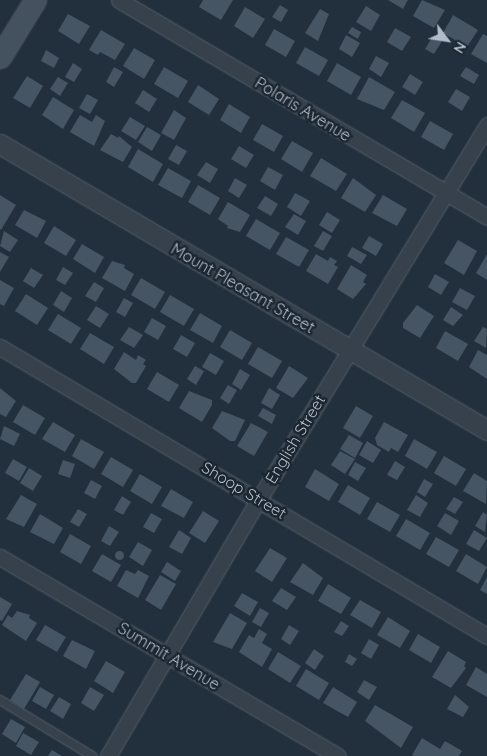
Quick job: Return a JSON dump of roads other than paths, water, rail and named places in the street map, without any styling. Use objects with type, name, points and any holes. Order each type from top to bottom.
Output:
[{"type":"main road","points":[[0,57],[35,0]]},
{"type":"street","name":"Polaris Avenue","points":[[119,0],[487,217]]},
{"type":"street","name":"English Street","points":[[108,756],[259,499],[487,125]]},
{"type":"street","name":"Mount Pleasant Street","points":[[0,144],[487,430]]},
{"type":"street","name":"Shoop Street","points":[[0,347],[487,636]]},
{"type":"street","name":"Summit Avenue","points":[[0,557],[338,756]]},
{"type":"lane","points":[[0,700],[92,756]]}]
